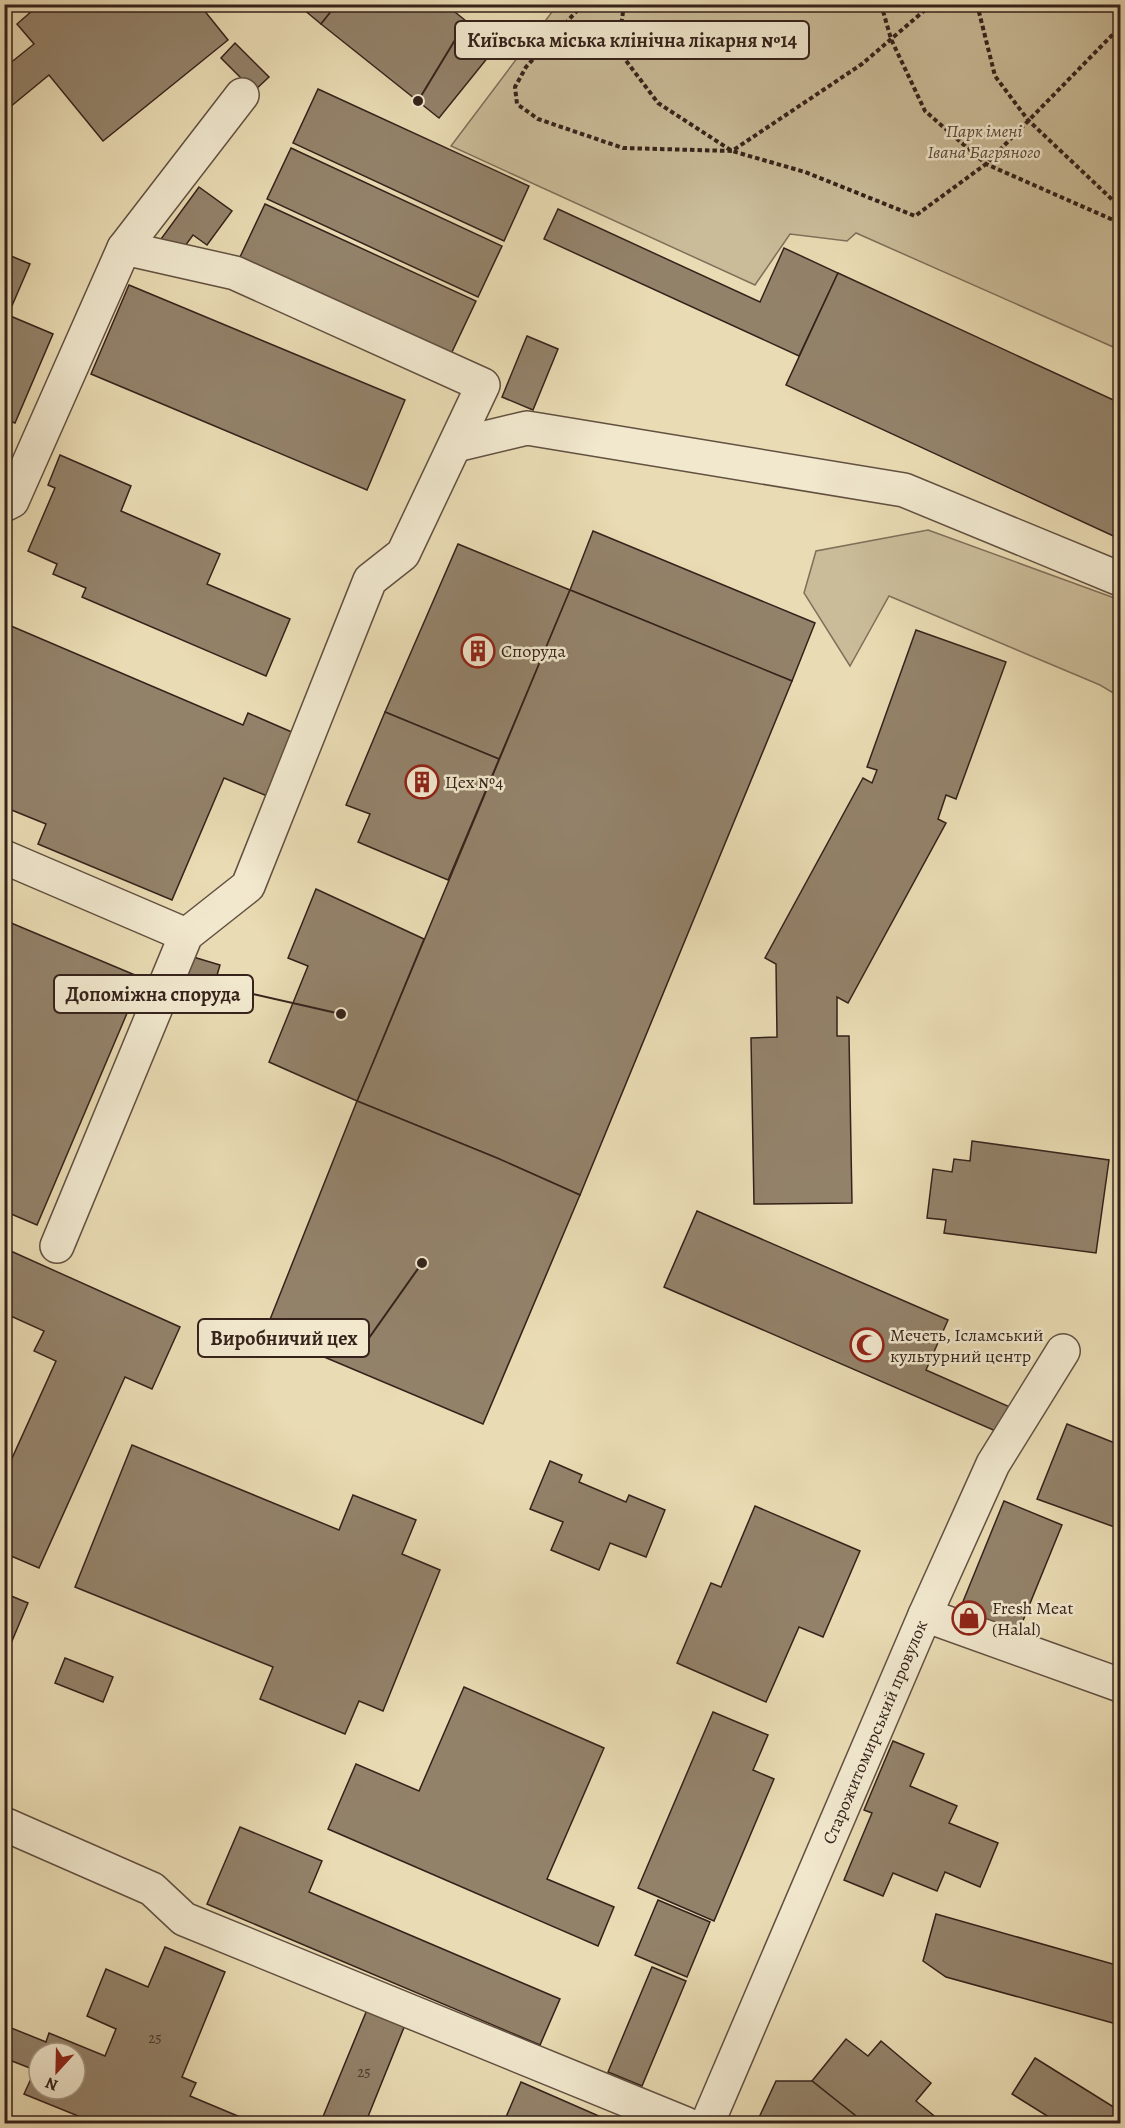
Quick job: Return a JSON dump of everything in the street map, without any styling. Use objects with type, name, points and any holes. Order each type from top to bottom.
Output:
[{"type":"street","points":[[4,506],[12,501],[124,248],[242,95]]},
{"type":"street","points":[[57,1246],[186,935],[248,886],[370,580],[403,554],[483,385],[235,273],[124,248]]},
{"type":"street","points":[[456,445],[526,428],[904,490],[1120,579]]},
{"type":"street","points":[[4,857],[186,935]]},
{"type":"street","name":"Старожитомирський провулок","points":[[707,2124],[925,1615],[993,1464],[1063,1351]]},
{"type":"street","points":[[925,1615],[1120,1685]]},
{"type":"street","points":[[4,1824],[152,1889],[184,1919],[686,2124]]},
{"type":"path","points":[[583,4],[526,68],[515,87],[517,104],[538,119],[623,148],[732,151],[805,172],[915,216],[986,164],[1120,27]]},
{"type":"path","points":[[624,4],[618,50],[658,103],[732,151]]},
{"type":"path","points":[[881,4],[891,39],[925,111],[986,164],[1120,223]]},
{"type":"path","points":[[732,151],[862,64],[932,4]]},
{"type":"path","points":[[977,4],[995,76],[1028,120],[1120,207]]},
{"type":"green space","name":"Парк імені Івана Багряного","points":[[558,4],[1120,5],[1120,350],[856,233],[847,241],[790,234],[755,285],[451,146]]},
{"type":"green space","points":[[928,530],[1120,600],[1120,697],[1100,685],[889,596],[850,666],[804,593],[816,551]]},
{"type":"building","points":[[40,4],[199,4],[228,40],[103,141],[49,75],[4,112],[4,68],[34,44],[17,24]]},
{"type":"building","points":[[297,4],[337,4],[321,24]]},
{"type":"building","points":[[337,4],[445,4],[497,46],[439,118],[321,24]]},
{"type":"building","points":[[235,43],[269,77],[254,91],[221,58]]},
{"type":"building","points":[[318,89],[529,186],[504,241],[293,143]]},
{"type":"building","points":[[291,148],[502,246],[478,297],[267,199]]},
{"type":"building","points":[[199,187],[232,211],[207,245],[193,235],[180,253],[161,239]]},
{"type":"building","points":[[265,204],[476,301],[451,354],[240,257]]},
{"type":"building","points":[[558,209],[760,302],[784,248],[838,273],[799,356],[544,239]]},
{"type":"building","points":[[4,253],[30,264],[8,315],[53,334],[15,423],[4,419]]},
{"type":"building","points":[[838,273],[1120,403],[1120,539],[786,385]]},
{"type":"building","points":[[129,285],[405,400],[367,490],[91,374]]},
{"type":"building","points":[[527,336],[558,349],[533,410],[502,397]]},
{"type":"building","points":[[60,455],[131,486],[121,511],[220,554],[207,584],[290,619],[266,676],[82,597],[86,588],[53,574],[57,564],[28,551],[55,488],[48,485]]},
{"type":"building","points":[[593,531],[815,623],[792,681],[570,590]]},
{"type":"building","name":"Споруда","points":[[458,544],[570,590],[499,759],[385,712]]},
{"type":"building","points":[[570,590],[792,681],[580,1195],[497,1158],[357,1101]]},
{"type":"building","points":[[4,623],[243,725],[248,713],[294,733],[267,796],[224,778],[172,900],[38,844],[46,824],[4,807]]},
{"type":"building","points":[[916,630],[1006,662],[956,799],[946,795],[938,819],[946,823],[848,1003],[837,997],[837,1036],[849,1036],[852,1203],[754,1204],[751,1038],[777,1037],[776,964],[765,958],[863,778],[872,783],[877,770],[867,767]]},
{"type":"building","name":"Цех №4","points":[[385,712],[499,759],[448,880],[358,842],[370,814],[346,805]]},
{"type":"building","points":[[316,889],[424,939],[357,1101],[269,1062],[308,966],[288,958]]},
{"type":"building","points":[[4,920],[142,978],[37,1225],[4,1211]]},
{"type":"building","points":[[190,956],[220,965],[208,1006],[178,997]]},
{"type":"building","points":[[357,1101],[497,1158],[580,1195],[483,1424],[265,1332]]},
{"type":"building","points":[[972,1141],[1109,1160],[1096,1253],[944,1233],[946,1220],[927,1218],[933,1169],[952,1172],[954,1159],[970,1161]]},
{"type":"building","name":"Мечеть, Ісламський культурний центр","points":[[697,1211],[948,1320],[926,1370],[1010,1407],[998,1432],[664,1287]]},
{"type":"building","points":[[4,1248],[180,1327],[152,1389],[125,1377],[39,1568],[4,1553],[4,1476],[56,1361],[34,1351],[44,1331],[4,1313]]},
{"type":"building","points":[[1067,1424],[1120,1445],[1120,1529],[1037,1499]]},
{"type":"building","points":[[132,1445],[339,1530],[353,1495],[416,1520],[402,1554],[440,1570],[383,1711],[359,1701],[345,1734],[260,1699],[273,1667],[75,1587]]},
{"type":"building","points":[[550,1461],[582,1475],[579,1482],[626,1502],[629,1495],[665,1510],[646,1557],[610,1543],[599,1570],[551,1550],[563,1522],[530,1509]]},
{"type":"building","points":[[1004,1501],[1062,1525],[1009,1655],[951,1631]]},
{"type":"building","points":[[755,1506],[860,1551],[823,1637],[799,1627],[766,1702],[677,1663],[711,1583],[721,1587]]},
{"type":"building","points":[[4,1593],[28,1603],[4,1660]]},
{"type":"building","points":[[65,1658],[113,1677],[103,1702],[55,1683]]},
{"type":"building","points":[[464,1687],[604,1748],[547,1879],[614,1907],[598,1946],[328,1829],[356,1764],[419,1791]]},
{"type":"building","points":[[713,1712],[768,1735],[753,1770],[774,1779],[714,1921],[638,1888]]},
{"type":"building","points":[[893,1741],[924,1754],[910,1786],[957,1806],[949,1823],[998,1843],[980,1887],[945,1872],[937,1891],[893,1873],[883,1896],[844,1880],[872,1813],[864,1810]]},
{"type":"building","points":[[240,1827],[322,1861],[309,1892],[560,1999],[540,2045],[207,1904]]},
{"type":"building","points":[[658,1900],[710,1922],[687,1977],[635,1955]]},
{"type":"building","points":[[936,1914],[1120,1966],[1120,2025],[946,1977],[923,1961]]},
{"type":"building","points":[[165,1947],[225,1972],[182,2077],[196,2083],[190,2096],[257,2124],[81,2124],[83,2118],[41,2101],[87,2101],[87,2049],[105,2056],[116,2029],[87,2016],[106,1969],[148,1987]]},
{"type":"building","points":[[652,1967],[686,1981],[642,2086],[608,2072]]},
{"type":"building","points":[[369,2005],[407,2020],[365,2124],[320,2124]]},
{"type":"building","points":[[4,2025],[44,2041],[27,2041],[27,2067],[4,2058]]},
{"type":"building","points":[[49,2033],[68,2041],[46,2041]]},
{"type":"building","points":[[846,2039],[868,2056],[881,2041],[931,2083],[916,2101],[944,2124],[866,2124],[812,2081]]},
{"type":"building","points":[[1035,2058],[1120,2111],[1120,2124],[1060,2124],[1012,2094]]},
{"type":"building","points":[[776,2081],[812,2081],[866,2124],[756,2124]]},
{"type":"building","points":[[521,2082],[617,2124],[503,2124]]},
{"type":"place","name":"Київська міська клінічна лікарня №14","points":[[418,101]]},
{"type":"place","name":"Споруда","points":[[478,651]]},
{"type":"place","name":"Цех №4","points":[[422,782]]},
{"type":"place","name":"Допоміжна споруда","points":[[341,1014]]},
{"type":"place","name":"Виробничий цех","points":[[422,1263]]},
{"type":"place","name":"Мечеть, Ісламський культурний центр","points":[[867,1345]]},
{"type":"place","name":"Fresh Meat (Halal)","points":[[969,1618]]}]
